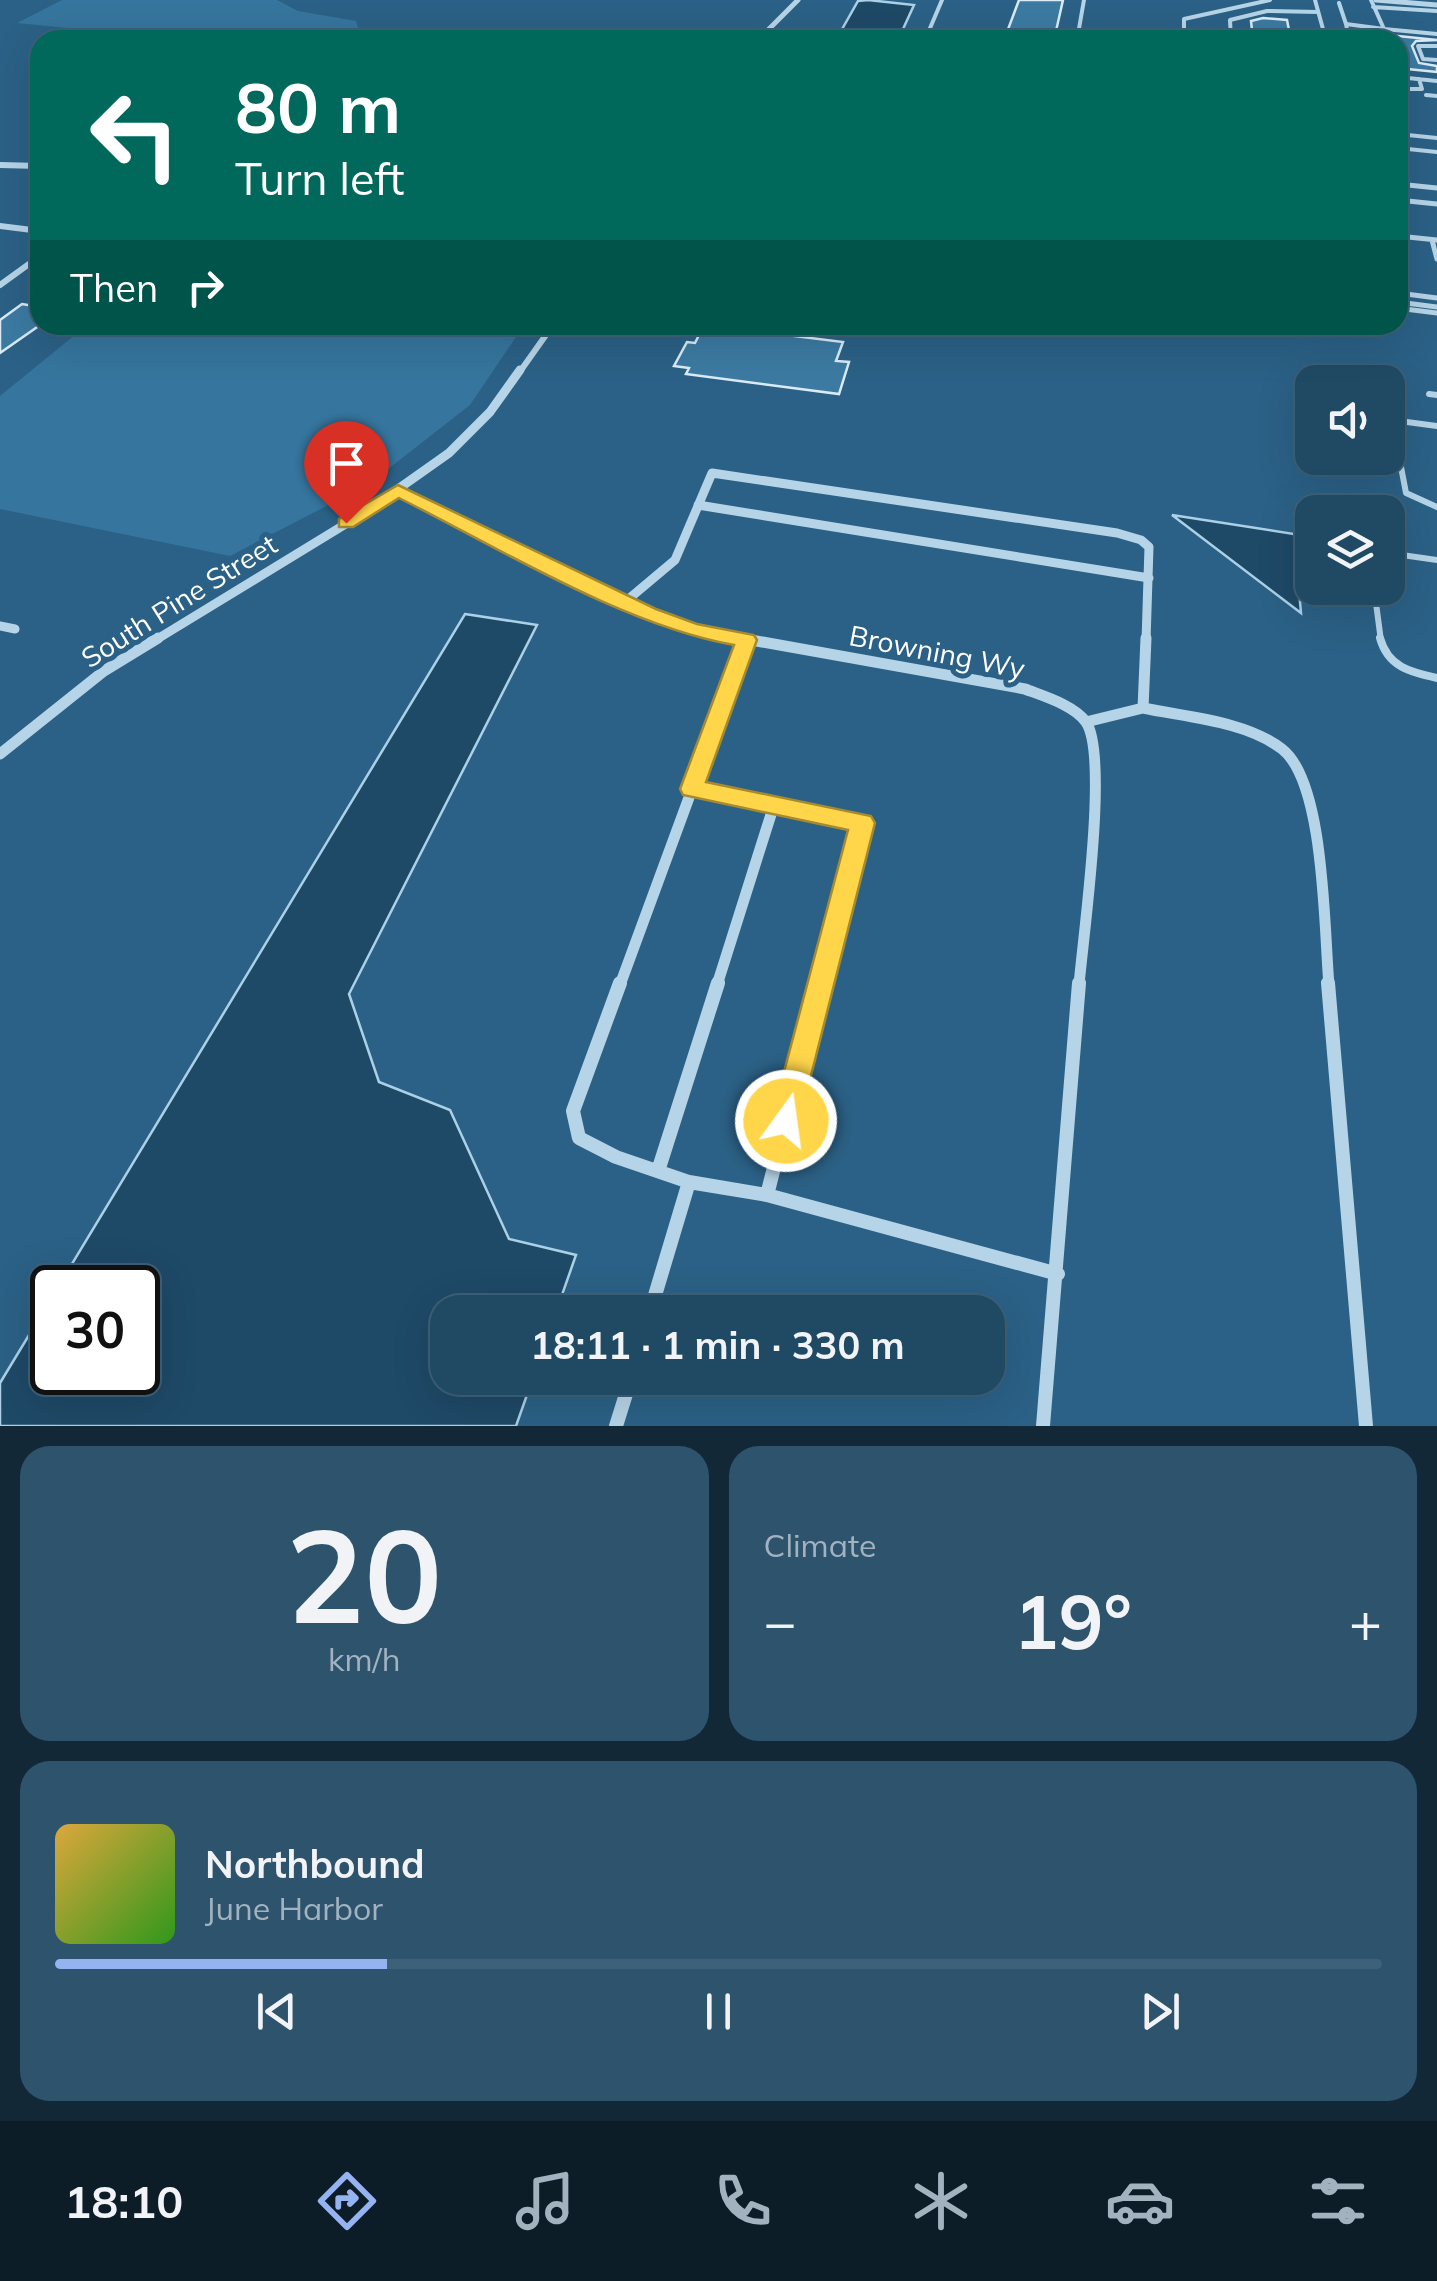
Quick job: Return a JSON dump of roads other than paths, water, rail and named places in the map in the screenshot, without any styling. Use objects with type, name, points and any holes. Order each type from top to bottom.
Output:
[{"type":"street","points":[[768,30],[798,0]]},
{"type":"street","points":[[1376,1],[1437,8]]},
{"type":"street","points":[[0,165],[30,166]]},
{"type":"street","points":[[0,226],[30,230]]},
{"type":"street","points":[[0,284],[30,263]]},
{"type":"street","name":"South Pine Street","points":[[0,754],[104,672],[398,490],[468,436],[546,335]]},
{"type":"street","points":[[625,602],[676,560],[712,473],[1117,533],[1141,540],[1149,548],[1143,708]]},
{"type":"street","name":"Browning Wy","points":[[398,490],[625,602],[694,630],[1025,689],[1056,700],[1086,722]]},
{"type":"street","points":[[698,505],[1149,578]]},
{"type":"street","points":[[0,626],[14,629]]},
{"type":"street","points":[[747,640],[573,1111],[579,1138],[616,1157],[690,1182],[767,1195],[1058,1274]]},
{"type":"street","points":[[1043,1426],[1097,762],[1086,722],[1143,708],[1244,732],[1283,748],[1302,773],[1314,812],[1366,1426]]},
{"type":"street","points":[[692,789],[862,823],[767,1195]]},
{"type":"street","points":[[658,1171],[774,805]]},
{"type":"street","points":[[655,1295],[690,1182]]},
{"type":"street","points":[[616,1426],[626,1395]]},
{"type":"lane","points":[[928,30],[942,0]]},
{"type":"lane","points":[[1079,30],[1084,0]]},
{"type":"lane","points":[[1184,30],[1184,19],[1270,0]]},
{"type":"lane","points":[[1315,0],[1323,30]]},
{"type":"lane","points":[[1376,1],[1384,29]]},
{"type":"lane","points":[[1339,3],[1347,30]]},
{"type":"lane","points":[[1230,30],[1230,20],[1267,12],[1318,12]]},
{"type":"lane","points":[[1346,24],[1395,30]]},
{"type":"lane","points":[[1408,31],[1437,34]]},
{"type":"lane","points":[[1437,46],[1418,46],[1423,59],[1437,60]]},
{"type":"lane","points":[[1408,78],[1437,81]]},
{"type":"lane","points":[[1408,90],[1422,89],[1420,79]]},
{"type":"lane","points":[[1408,93],[1413,94]]},
{"type":"lane","points":[[1426,95],[1437,96]]},
{"type":"lane","points":[[1408,135],[1437,138]]},
{"type":"lane","points":[[1408,149],[1437,152]]},
{"type":"lane","points":[[1408,185],[1437,188]]},
{"type":"lane","points":[[1408,201],[1437,204]]},
{"type":"lane","points":[[1408,237],[1434,240],[1437,257]]},
{"type":"lane","points":[[1408,294],[1437,298]]},
{"type":"lane","points":[[1408,304],[1437,310]]},
{"type":"lane","points":[[1408,309],[1437,310]]},
{"type":"lane","points":[[1437,426],[1392,420],[1406,493],[1437,506]]},
{"type":"lane","points":[[1405,555],[1437,560]]},
{"type":"lane","points":[[1377,605],[1390,664],[1407,673],[1437,678]]}]
